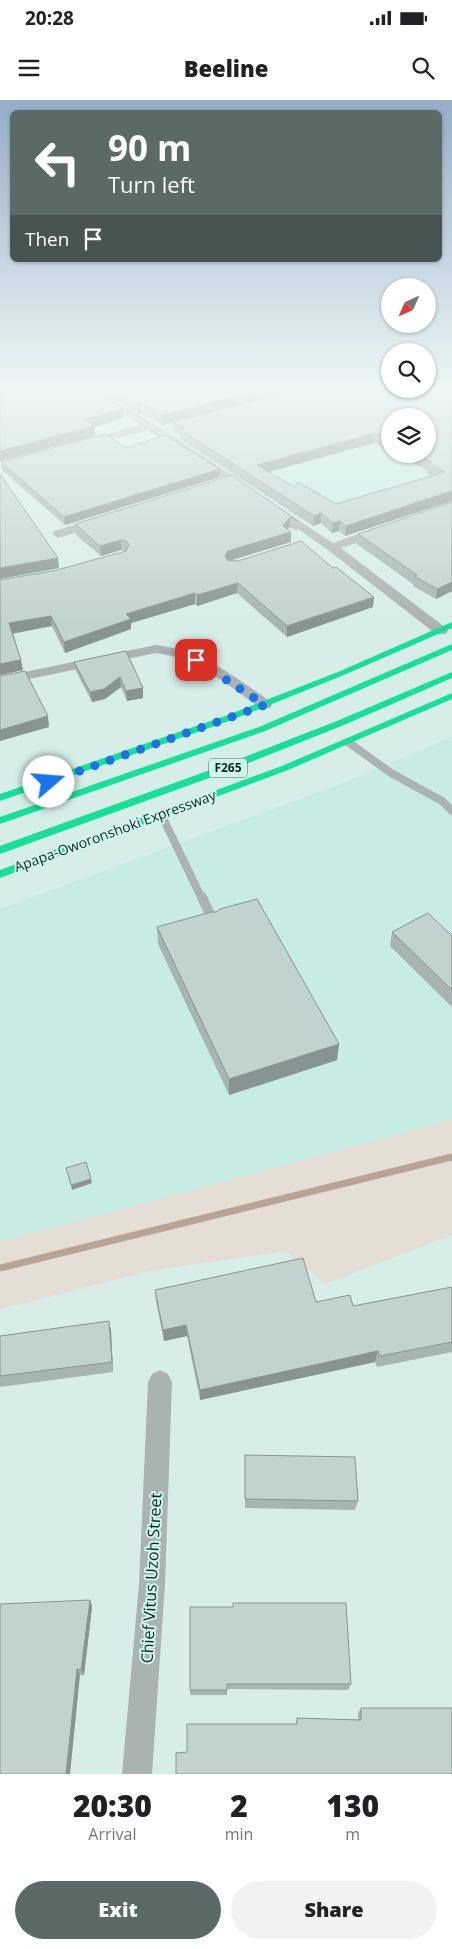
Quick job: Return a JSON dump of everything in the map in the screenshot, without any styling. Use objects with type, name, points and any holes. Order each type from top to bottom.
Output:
[{"type":"main road","points":[[0,798],[97,766],[265,705],[452,625]]},
{"type":"main road","name":"F265","points":[[0,821],[262,730],[452,647]]},
{"type":"main road","name":"Apapa-Oworonshoki Expressway","points":[[0,850],[133,804],[280,748],[377,710],[452,675]]},
{"type":"main road","name":"Apapa-Oworonshoki Expressway","points":[[0,874],[162,816],[348,742],[452,696]]},
{"type":"street","points":[[217,468],[332,547],[441,631]]},
{"type":"street","points":[[214,485],[233,479]]},
{"type":"street","points":[[58,534],[113,517]]},
{"type":"street","points":[[332,547],[387,528]]},
{"type":"street","points":[[302,544],[320,539]]},
{"type":"street","points":[[0,681],[156,649],[171,649],[184,653],[221,675],[265,705]]},
{"type":"street","name":"Chief Vitus Uzoh Street","points":[[137,1774],[152,1584],[160,1382]]},
{"type":"lane","points":[[348,742],[391,773],[442,801],[452,811]]},
{"type":"lane","points":[[162,816],[214,923]]},
{"type":"shaded area","points":[[208,468],[452,468],[452,505],[449,501],[403,492],[288,522]]},
{"type":"shaded area","points":[[452,737],[452,1120],[0,1242],[0,909],[336,786]]},
{"type":"shaded area","points":[[452,1120],[452,1235],[325,1284],[286,1251],[155,1270],[0,1309],[0,1242]]},
{"type":"building","points":[[8,468],[220,469],[64,517]]},
{"type":"building","points":[[240,468],[262,468],[294,487],[298,482],[336,504],[445,472],[438,468],[452,468],[452,491],[346,526],[340,521],[333,523],[321,513],[314,516]]},
{"type":"building","points":[[0,474],[58,558],[0,568]]},
{"type":"building","points":[[232,475],[298,521],[290,517],[283,526],[291,532],[228,551],[225,555],[227,560],[238,561],[301,541],[333,568],[336,567],[374,597],[287,626],[238,583],[197,595],[195,593],[126,614],[131,619],[64,642],[51,616],[9,623],[21,660],[0,664],[0,580],[57,570],[126,551],[129,545],[126,541],[121,540],[100,546],[75,524]]},
{"type":"building","points":[[452,502],[452,582],[437,589],[414,576],[417,575],[358,534]]},
{"type":"building","points":[[126,651],[143,688],[126,691],[120,677],[104,689],[90,692],[74,662]]},
{"type":"building","points":[[25,671],[48,716],[0,730],[0,676]]},
{"type":"building","points":[[257,899],[339,1044],[229,1079],[157,927]]},
{"type":"building","points":[[428,913],[452,936],[452,990],[392,932]]},
{"type":"building","points":[[86,1162],[91,1179],[71,1185],[66,1168]]},
{"type":"building","points":[[303,1258],[316,1302],[350,1295],[353,1306],[452,1287],[452,1342],[380,1356],[378,1351],[200,1390],[186,1325],[163,1330],[155,1290]]},
{"type":"building","points":[[109,1321],[112,1362],[0,1376],[0,1336]]},
{"type":"building","points":[[245,1455],[355,1457],[358,1501],[245,1499]]},
{"type":"building","points":[[90,1600],[81,1670],[77,1669],[66,1774],[0,1774],[0,1604]]},
{"type":"building","points":[[233,1603],[346,1603],[351,1684],[227,1684],[227,1690],[190,1690],[190,1607],[233,1607]]},
{"type":"building","points":[[361,1708],[452,1708],[452,1774],[176,1774],[176,1753],[187,1752],[187,1724],[297,1724],[297,1718],[361,1720]]},
{"type":"waterway","points":[[0,1268],[452,1157]]},
{"type":"traffic: fast","points":[[0,798],[229,718],[341,674],[452,625]]},
{"type":"traffic: fast","points":[[0,821],[262,729],[452,647]]},
{"type":"traffic: fast","points":[[0,850],[228,767],[340,723],[452,675]]},
{"type":"traffic: fast","points":[[0,874],[285,768],[452,696]]},
{"type":"route","points":[[49,782],[197,731],[265,705],[196,660]]}]
